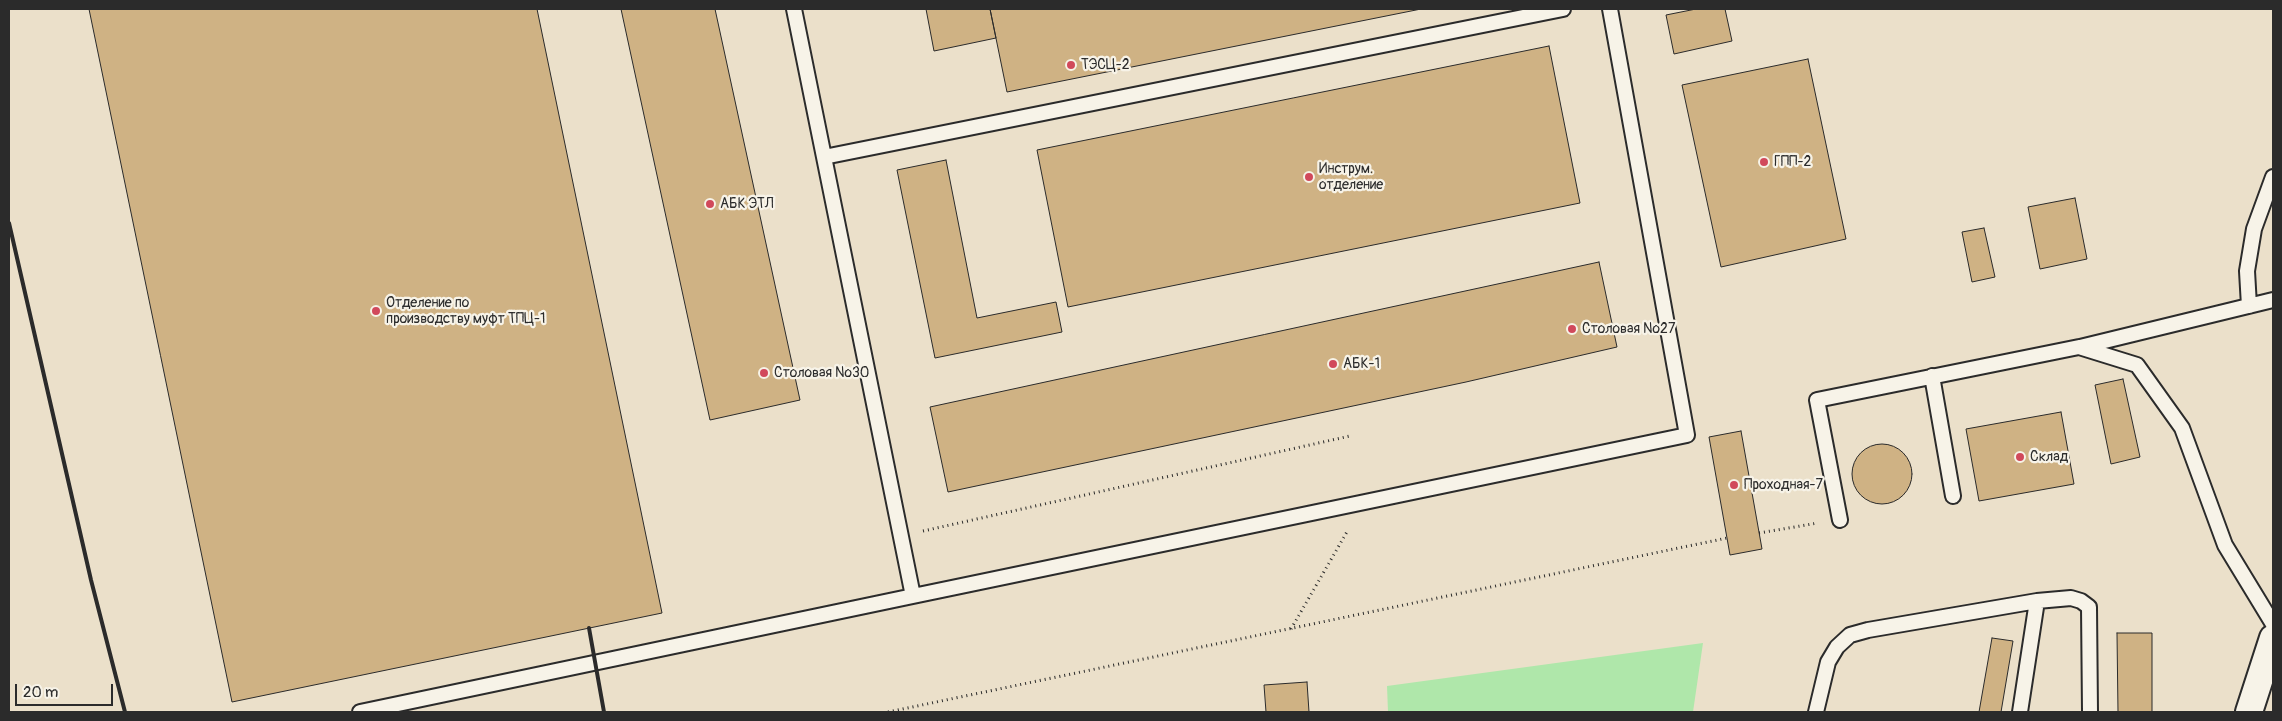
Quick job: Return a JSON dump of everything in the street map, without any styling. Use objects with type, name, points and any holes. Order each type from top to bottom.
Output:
[{"type":"street","points":[[2250,712],[2273,638]]},
{"type":"lane","points":[[794,9],[913,596]]},
{"type":"lane","points":[[824,157],[1563,9]]},
{"type":"lane","points":[[360,712],[1687,435],[1610,9]]},
{"type":"lane","points":[[2248,306],[2248,271],[2254,229],[2273,177]]},
{"type":"lane","points":[[1840,520],[1818,400],[2079,347],[2273,300]]},
{"type":"lane","points":[[2079,347],[2137,365],[2182,428],[2225,546],[2273,624]]},
{"type":"lane","points":[[1932,376],[1953,496]]},
{"type":"lane","points":[[1816,712],[1828,662],[1837,646],[1850,635],[1868,630],[2038,600],[2071,598],[2081,601],[2089,607],[2090,712]]},
{"type":"lane","points":[[2020,712],[2038,600]]},
{"type":"path","points":[[901,536],[1350,436]]},
{"type":"path","points":[[1291,629],[1364,502]]},
{"type":"path","points":[[1759,532],[1840,520]]},
{"type":"path","points":[[888,712],[1727,538]]},
{"type":"shaded area","points":[[9,9],[2273,9],[2273,712],[9,712]]},
{"type":"green space","points":[[1703,643],[1693,712],[1388,712],[1387,686]]},
{"type":"building","name":"Отделение по производству муфт ТПЦ-1","points":[[89,9],[537,9],[662,613],[232,702]]},
{"type":"building","name":"АБК ЭТЛ","points":[[621,9],[715,9],[800,400],[710,420]]},
{"type":"building","points":[[926,9],[990,9],[996,38],[934,51]]},
{"type":"building","name":"ТЭСЦ-2","points":[[990,9],[1421,9],[1007,92]]},
{"type":"building","points":[[1696,9],[1725,9],[1732,41],[1674,54],[1666,15]]},
{"type":"building","name":"Инструм. отделение","points":[[1549,46],[1580,203],[1068,307],[1037,150]]},
{"type":"building","name":"ГПП-2","points":[[1808,59],[1846,239],[1721,267],[1682,85]]},
{"type":"building","points":[[946,160],[977,318],[1056,302],[1062,332],[935,358],[897,170]]},
{"type":"building","points":[[2075,198],[2087,259],[2040,269],[2028,207]]},
{"type":"building","points":[[1984,228],[1995,277],[1972,282],[1962,232]]},
{"type":"building","name":"АБК-1","points":[[1599,262],[1617,347],[1466,382],[948,492],[930,407]]},
{"type":"building","points":[[2123,379],[2140,457],[2111,464],[2095,385]]},
{"type":"building","name":"Склад","points":[[2061,412],[2074,484],[1979,501],[1966,429]]},
{"type":"building","name":"Проходная-7","points":[[1741,431],[1762,549],[1730,555],[1709,437]]},
{"type":"building","points":[[1882,444],[1898,449],[1903,453],[1907,458],[1912,474],[1907,490],[1903,495],[1898,499],[1882,504],[1866,499],[1861,495],[1857,490],[1852,474],[1857,458],[1861,453],[1866,449]]},
{"type":"building","points":[[2117,633],[2152,633],[2152,712],[2118,712]]},
{"type":"building","points":[[1992,638],[2013,641],[2001,712],[1979,712]]},
{"type":"building","points":[[1307,682],[1309,712],[1266,712],[1264,685]]},
{"type":"railway","points":[[9,223],[91,580],[125,712]]},
{"type":"railway","points":[[589,628],[604,712]]},
{"type":"place","name":"ТЭСЦ-2","points":[[1071,65]]},
{"type":"place","name":"ГПП-2","points":[[1764,162]]},
{"type":"place","name":"Инструм. отделение","points":[[1309,177]]},
{"type":"place","name":"АБК ЭТЛ","points":[[710,204]]},
{"type":"place","name":"Отделение по производству муфт ТПЦ-1","points":[[376,311]]},
{"type":"place","name":"Столовая №27","points":[[1572,329]]},
{"type":"place","name":"АБК-1","points":[[1333,364]]},
{"type":"place","name":"Столовая №30","points":[[764,373]]},
{"type":"place","name":"Склад","points":[[2020,457]]},
{"type":"place","name":"Проходная-7","points":[[1734,485]]}]
